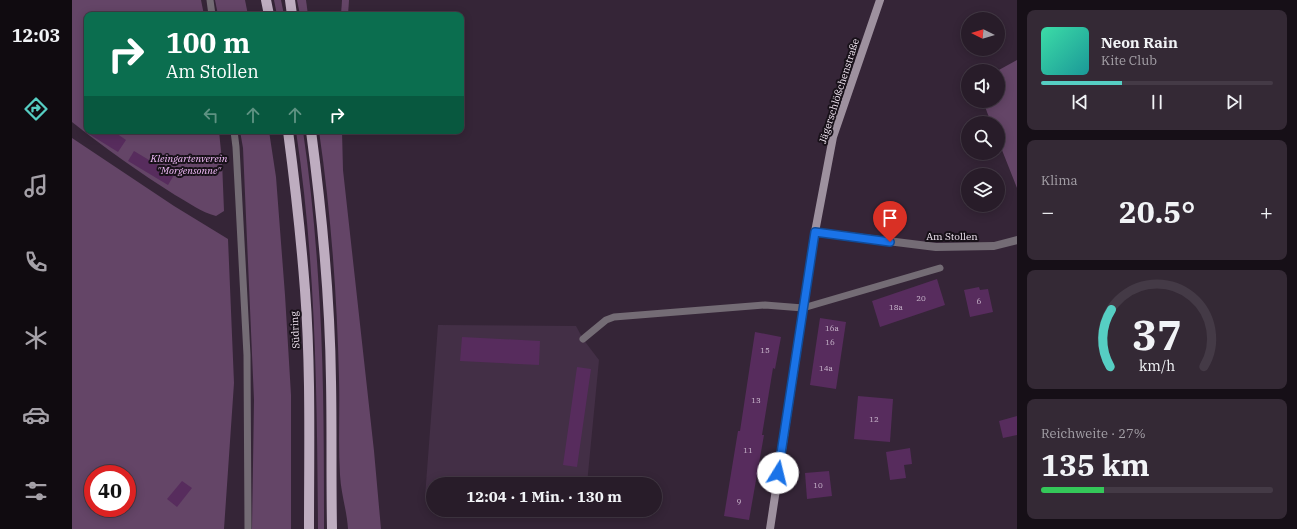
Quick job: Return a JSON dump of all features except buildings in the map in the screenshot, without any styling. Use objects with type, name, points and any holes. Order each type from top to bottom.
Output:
[{"type":"main road","points":[[266,0],[268,12]]},
{"type":"main road","points":[[290,0],[292,12]]},
{"type":"main road","name":"Südring","points":[[288,134],[298,210],[305,291],[308,358],[309,529]]},
{"type":"main road","points":[[311,134],[323,232],[330,337],[332,529]]},
{"type":"street","name":"Jägerschlößchenstraße","points":[[770,529],[815,232],[833,137],[880,0]]},
{"type":"street","name":"Am Stollen","points":[[815,232],[936,247],[994,246],[1017,240]]},
{"type":"lane","points":[[210,0],[212,12]]},
{"type":"lane","points":[[234,134],[247,355],[248,529]]},
{"type":"lane","points":[[583,339],[606,320],[614,317],[765,305],[803,308],[940,268]]},
{"type":"shaded area","points":[[438,325],[576,326],[583,339],[599,360],[588,477],[427,477]]},
{"type":"green space","name":"Kleingartenverein \"Morgensonne\"","points":[[72,0],[201,0],[203,12],[84,12],[84,131],[72,122]]},
{"type":"green space","points":[[215,0],[245,0],[247,12],[217,12]]},
{"type":"green space","points":[[274,0],[281,0],[283,12],[276,12]]},
{"type":"green space","points":[[297,0],[306,0],[308,12],[299,12]]},
{"type":"green space","points":[[342,0],[349,0],[348,12],[341,12]]},
{"type":"green space","points":[[1017,60],[1017,188],[1005,158],[1005,116],[988,116],[986,108],[1005,108],[1005,67]]},
{"type":"green space","name":"Kleingartenverein \"Morgensonne\"","points":[[88,134],[219,134],[224,211],[216,216],[205,212],[162,187]]},
{"type":"green space","points":[[241,134],[269,134],[276,177],[291,395],[291,529],[252,529],[254,400],[243,148]]},
{"type":"green space","points":[[296,134],[303,134],[317,258],[323,371],[324,529],[318,529],[314,330],[308,230]]},
{"type":"green space","points":[[319,134],[342,134],[343,170],[374,451],[381,529],[348,529],[339,463],[337,316],[327,193]]},
{"type":"green space","points":[[72,138],[174,206],[228,239],[234,383],[224,529],[72,529]]},
{"type":"route","points":[[778,473],[815,232],[890,242]]}]
